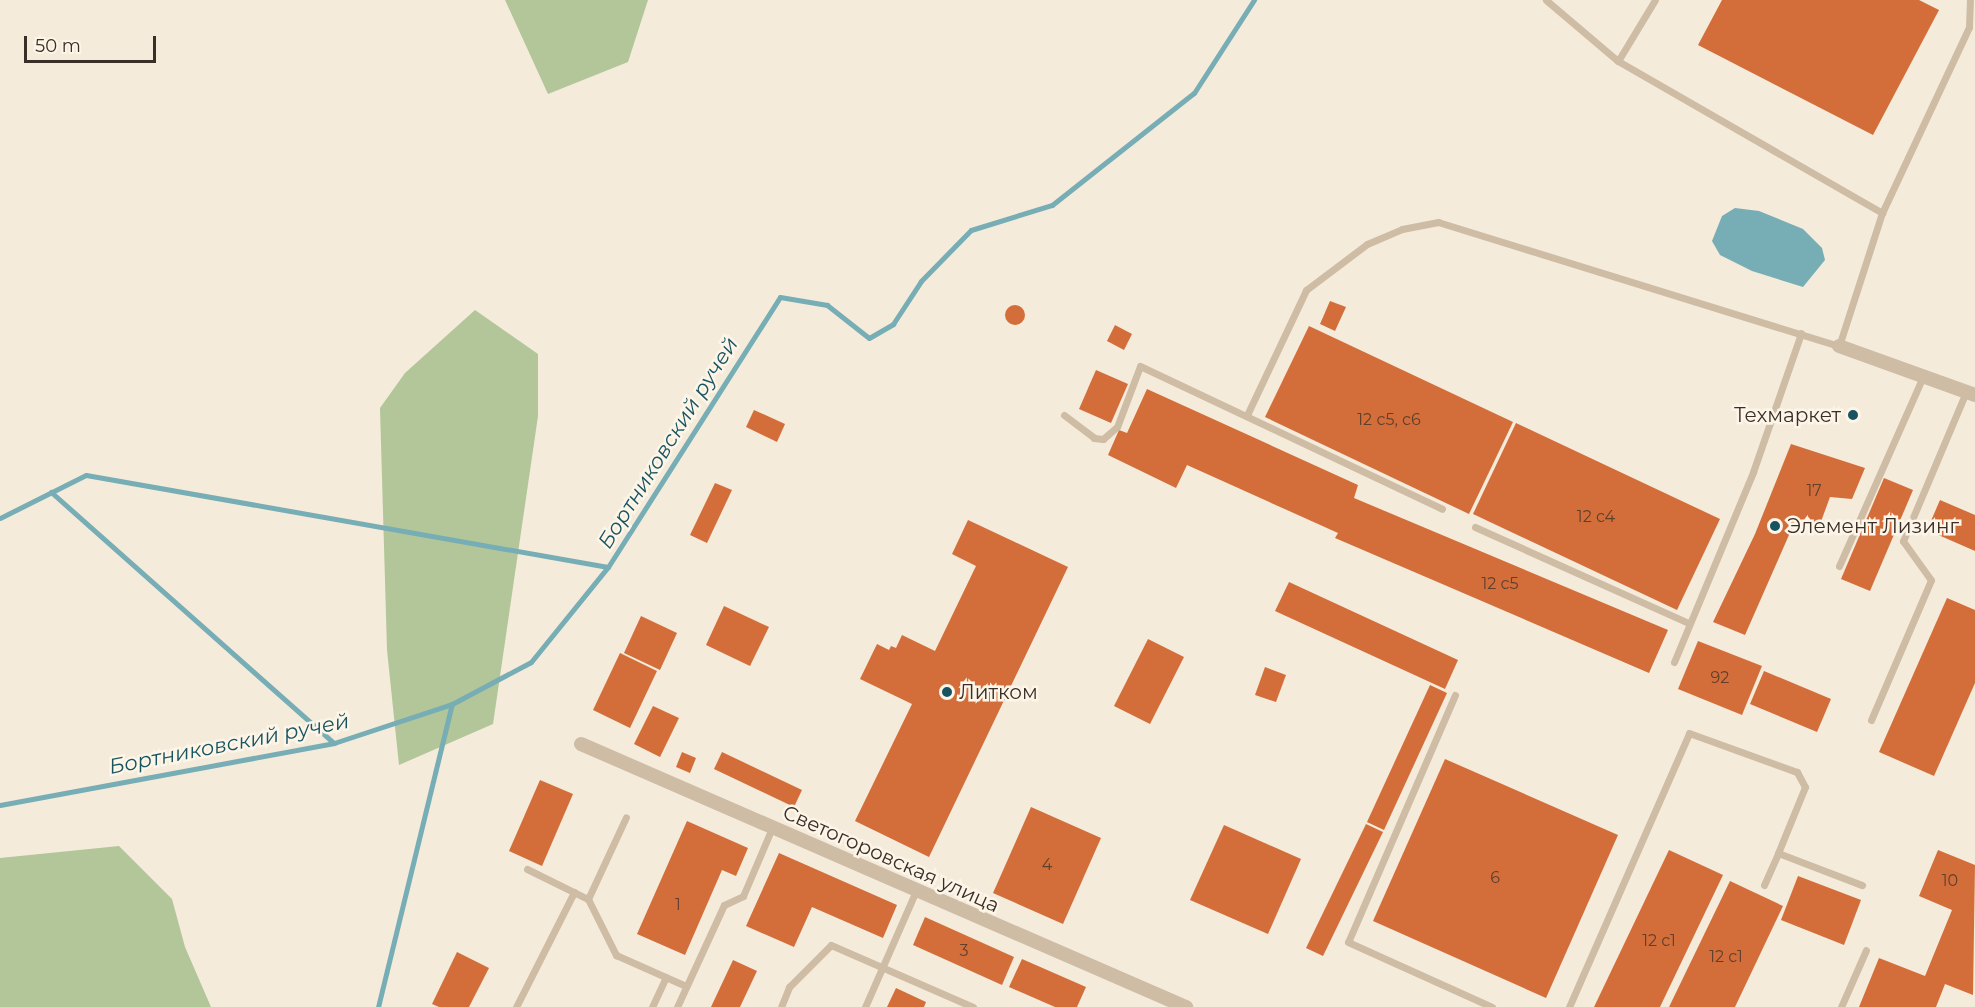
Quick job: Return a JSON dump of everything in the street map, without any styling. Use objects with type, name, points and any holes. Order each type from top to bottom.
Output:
[{"type":"street","points":[[1839,346],[1971,394]]},
{"type":"street","name":"Светогоровская улица","points":[[581,744],[1186,1007]]},
{"type":"lane","points":[[1546,0],[1618,62],[1882,213]]},
{"type":"lane","points":[[1618,62],[1655,0]]},
{"type":"lane","points":[[1247,415],[1306,290],[1367,244],[1402,229],[1438,222],[1839,346],[1882,213],[1969,27],[1970,0]]},
{"type":"lane","points":[[1674,662],[1753,472],[1802,333]]},
{"type":"lane","points":[[1064,415],[1094,438],[1103,438],[1117,428],[1140,366],[1442,509]]},
{"type":"lane","points":[[1839,566],[1923,376]]},
{"type":"lane","points":[[1871,720],[1931,580],[1903,541],[1971,394]]},
{"type":"lane","points":[[1475,527],[1689,623]]},
{"type":"lane","points":[[1455,695],[1348,942],[1492,1007]]},
{"type":"lane","points":[[1569,1007],[1689,733],[1797,772],[1805,787],[1764,885]]},
{"type":"lane","points":[[588,899],[626,817]]},
{"type":"lane","points":[[676,1007],[724,905],[742,896],[772,828]]},
{"type":"lane","points":[[1778,853],[1862,885]]},
{"type":"lane","points":[[527,869],[588,899],[616,955],[686,986]]},
{"type":"lane","points":[[865,1007],[916,891]]},
{"type":"lane","points":[[516,1007],[574,892]]},
{"type":"lane","points":[[781,1007],[789,987],[831,945],[973,1007]]},
{"type":"lane","points":[[1841,1007],[1866,950]]},
{"type":"lane","points":[[652,1007],[666,977]]},
{"type":"green space","points":[[505,0],[648,0],[628,62],[548,94]]},
{"type":"green space","points":[[475,310],[538,354],[538,416],[493,724],[399,765],[387,650],[380,408],[405,373]]},
{"type":"green space","points":[[119,846],[172,899],[185,947],[211,1007],[0,1007],[0,858]]},
{"type":"water","points":[[1735,208],[1759,211],[1803,229],[1822,248],[1825,260],[1803,287],[1752,271],[1720,255],[1712,241],[1722,216]]},
{"type":"building","points":[[1722,0],[1919,0],[1939,10],[1873,135],[1698,45]]},
{"type":"building","points":[[1330,301],[1346,307],[1335,331],[1320,324]]},
{"type":"building","points":[[1015,305],[1022,308],[1025,315],[1022,322],[1015,325],[1008,322],[1005,315],[1008,308]]},
{"type":"building","points":[[1115,325],[1132,334],[1124,350],[1107,341]]},
{"type":"building","points":[[1309,326],[1513,422],[1469,514],[1265,417]]},
{"type":"building","points":[[1096,370],[1128,384],[1111,423],[1079,409]]},
{"type":"building","points":[[1147,389],[1358,485],[1354,498],[1668,630],[1649,673],[1335,538],[1338,533],[1187,465],[1176,488],[1108,455],[1119,430],[1127,433]]},
{"type":"building","points":[[754,410],[785,424],[777,442],[746,427]]},
{"type":"building","points":[[1516,423],[1720,519],[1677,610],[1473,514]]},
{"type":"building","points":[[1791,444],[1865,468],[1852,499],[1830,497],[1819,527],[1796,519],[1745,635],[1713,622],[1755,534]]},
{"type":"building","points":[[1884,478],[1913,490],[1870,591],[1841,579]]},
{"type":"building","points":[[715,483],[732,490],[707,543],[690,535]]},
{"type":"building","points":[[1940,500],[1975,515],[1975,551],[1927,530]]},
{"type":"building","name":"Литком","points":[[968,520],[1068,567],[929,857],[855,821],[912,704],[860,679],[877,644],[889,650],[891,646],[896,648],[902,635],[935,651],[976,566],[952,554]]},
{"type":"building","points":[[1289,582],[1458,660],[1445,689],[1275,611]]},
{"type":"building","points":[[1947,598],[1975,610],[1975,683],[1934,776],[1879,752]]},
{"type":"building","points":[[724,606],[769,627],[750,666],[706,645]]},
{"type":"building","points":[[641,616],[677,633],[660,670],[624,653]]},
{"type":"building","points":[[1148,639],[1184,657],[1150,724],[1114,706]]},
{"type":"building","points":[[1698,641],[1762,666],[1742,715],[1678,689]]},
{"type":"building","points":[[620,653],[657,671],[630,728],[593,710]]},
{"type":"building","points":[[1265,667],[1286,675],[1276,702],[1255,695]]},
{"type":"building","points":[[1764,671],[1831,699],[1817,732],[1750,704]]},
{"type":"building","points":[[1430,685],[1447,693],[1384,830],[1367,822]]},
{"type":"building","points":[[653,706],[679,718],[660,757],[634,744]]},
{"type":"building","points":[[682,752],[696,758],[690,773],[676,767]]},
{"type":"building","points":[[722,752],[802,790],[794,807],[714,769]]},
{"type":"building","points":[[1445,759],[1618,835],[1546,998],[1373,921]]},
{"type":"building","points":[[540,780],[573,794],[542,866],[509,851]]},
{"type":"building","points":[[1031,807],[1101,838],[1063,924],[993,893]]},
{"type":"building","points":[[687,821],[748,848],[736,876],[722,870],[685,955],[637,934]]},
{"type":"building","points":[[1366,824],[1383,832],[1323,956],[1306,948]]},
{"type":"building","points":[[1224,825],[1301,859],[1268,934],[1190,900]]},
{"type":"building","points":[[1669,850],[1723,875],[1660,1007],[1594,1007]]},
{"type":"building","points":[[1938,850],[1975,865],[1973,995],[1945,984],[1936,1007],[1859,1007],[1879,958],[1925,976],[1952,910],[1919,896]]},
{"type":"building","points":[[779,853],[897,905],[883,938],[812,907],[794,947],[746,926]]},
{"type":"building","points":[[1798,876],[1861,900],[1844,945],[1781,920]]},
{"type":"building","points":[[1730,881],[1783,906],[1735,1007],[1669,1007]]},
{"type":"building","points":[[925,917],[1014,957],[1002,985],[913,945]]},
{"type":"building","points":[[457,952],[489,968],[469,1007],[439,1007],[432,1004]]},
{"type":"building","points":[[1022,959],[1086,987],[1077,1007],[1055,1007],[1009,987]]},
{"type":"building","points":[[733,960],[757,971],[740,1007],[711,1007]]},
{"type":"building","points":[[896,988],[926,1002],[924,1007],[887,1007]]},
{"type":"waterway","name":"Бортниковский ручей","points":[[0,805],[334,743],[452,704],[531,662],[608,567],[780,297],[827,305],[869,338],[893,324],[921,281],[971,230],[1052,205],[1194,93],[1254,0]]},
{"type":"waterway","points":[[0,518],[86,475],[608,567]]},
{"type":"waterway","points":[[51,492],[334,743]]},
{"type":"waterway","points":[[378,1007],[452,704]]},
{"type":"place","name":"Техмаркет","points":[[1853,415]]},
{"type":"place","name":"Элемент Лизинг","points":[[1775,526]]},
{"type":"place","name":"Литком","points":[[947,692]]}]
